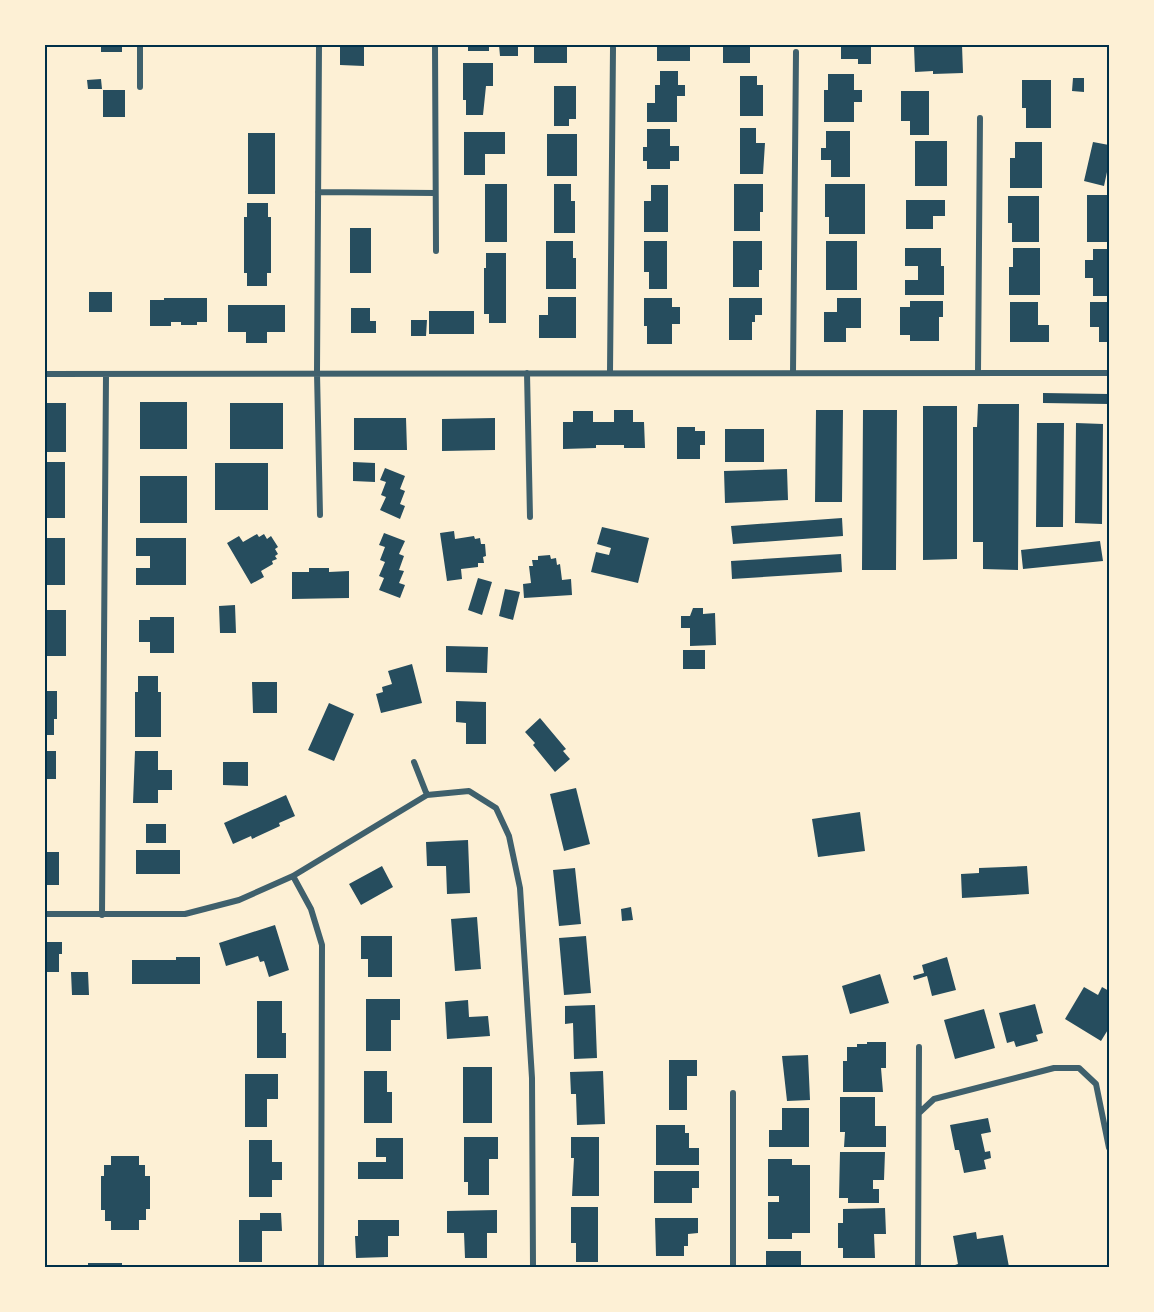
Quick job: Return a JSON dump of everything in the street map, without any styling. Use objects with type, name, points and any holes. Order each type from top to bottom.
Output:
[{"type":"street","points":[[140,45],[140,87]]},
{"type":"street","points":[[319,45],[317,373],[320,515]]},
{"type":"street","points":[[435,45],[436,251]]},
{"type":"street","points":[[610,373],[613,48]]},
{"type":"street","points":[[793,373],[796,52]]},
{"type":"street","points":[[978,373],[980,118]]},
{"type":"street","points":[[318,192],[435,193]]},
{"type":"street","points":[[527,373],[530,517]]},
{"type":"street","points":[[45,374],[1109,373]]},
{"type":"street","points":[[102,915],[106,375]]},
{"type":"street","points":[[414,762],[427,795]]},
{"type":"street","points":[[45,914],[184,914],[239,900],[293,876],[427,795],[469,790],[496,808],[509,836],[520,888],[532,1078],[533,1267]]},
{"type":"street","points":[[293,876],[310,909],[322,945],[321,1267]]},
{"type":"street","points":[[918,1267],[919,1047]]},
{"type":"street","points":[[919,1113],[934,1099],[1054,1068],[1079,1068],[1096,1084],[1109,1148]]},
{"type":"street","points":[[733,1094],[733,1267]]},
{"type":"building","points":[[101,45],[122,45],[122,52],[101,52]]},
{"type":"building","points":[[340,45],[364,45],[364,66],[340,65]]},
{"type":"building","points":[[468,45],[489,45],[489,51],[468,51]]},
{"type":"building","points":[[499,45],[518,45],[518,56],[500,56]]},
{"type":"building","points":[[534,45],[567,46],[567,63],[534,63]]},
{"type":"building","points":[[657,45],[690,45],[690,61],[657,61]]},
{"type":"building","points":[[723,45],[750,45],[750,63],[723,63]]},
{"type":"building","points":[[841,45],[871,45],[871,64],[858,64],[858,59],[841,59]]},
{"type":"building","points":[[962,45],[963,73],[915,72],[914,46]]},
{"type":"building","points":[[463,63],[493,63],[493,86],[486,86],[483,115],[466,115],[466,100],[463,100]]},
{"type":"building","points":[[660,71],[678,71],[678,85],[685,85],[685,96],[677,96],[677,122],[647,122],[647,103],[655,103],[655,85],[660,85]]},
{"type":"building","points":[[828,74],[854,74],[854,90],[862,90],[862,102],[854,102],[854,122],[824,122],[824,90],[828,90]]},
{"type":"building","points":[[740,76],[757,76],[757,85],[763,85],[763,116],[740,116]]},
{"type":"building","points":[[1073,78],[1084,78],[1084,92],[1072,91]]},
{"type":"building","points":[[101,79],[102,89],[88,89],[87,80]]},
{"type":"building","points":[[1022,80],[1051,80],[1051,128],[1026,128],[1026,108],[1022,108]]},
{"type":"building","points":[[554,86],[576,86],[576,119],[569,119],[569,126],[554,126]]},
{"type":"building","points":[[103,90],[125,90],[125,117],[103,117]]},
{"type":"building","points":[[901,91],[929,91],[929,135],[910,135],[910,121],[901,121]]},
{"type":"building","points":[[740,128],[756,128],[756,143],[765,143],[763,174],[740,174]]},
{"type":"building","points":[[647,129],[670,129],[670,146],[679,146],[679,161],[670,161],[670,169],[647,169],[647,161],[643,161],[643,147],[647,147]]},
{"type":"building","points":[[826,131],[850,131],[850,177],[831,177],[831,160],[821,160],[821,148],[826,148]]},
{"type":"building","points":[[464,132],[505,132],[505,154],[485,154],[485,175],[464,175]]},
{"type":"building","points":[[248,133],[275,133],[275,194],[248,194]]},
{"type":"building","points":[[547,134],[577,134],[577,176],[547,176]]},
{"type":"building","points":[[915,141],[947,141],[947,186],[915,186]]},
{"type":"building","points":[[1015,142],[1042,142],[1042,188],[1010,188],[1010,158],[1015,158]]},
{"type":"building","points":[[1093,142],[1109,145],[1109,173],[1107,172],[1104,186],[1084,181]]},
{"type":"building","points":[[485,184],[507,184],[507,242],[485,242]]},
{"type":"building","points":[[554,184],[571,184],[571,201],[575,201],[575,233],[554,233]]},
{"type":"building","points":[[734,184],[763,184],[760,231],[734,231]]},
{"type":"building","points":[[825,184],[865,184],[865,234],[829,234],[829,217],[825,217]]},
{"type":"building","points":[[651,185],[668,185],[668,232],[644,232],[644,201],[651,201]]},
{"type":"building","points":[[1087,195],[1109,195],[1109,242],[1087,242]]},
{"type":"building","points":[[1008,196],[1039,196],[1039,242],[1012,242],[1012,223],[1008,223]]},
{"type":"building","points":[[906,200],[945,200],[945,216],[933,216],[933,229],[906,229]]},
{"type":"building","points":[[247,203],[268,203],[268,217],[271,217],[271,273],[267,273],[267,286],[247,286],[247,273],[244,273],[244,217],[247,217]]},
{"type":"building","points":[[350,228],[371,228],[371,273],[350,273]]},
{"type":"building","points":[[546,241],[573,241],[573,258],[576,258],[576,289],[546,289]]},
{"type":"building","points":[[644,241],[667,241],[667,289],[649,289],[649,272],[644,272]]},
{"type":"building","points":[[733,241],[762,241],[762,270],[759,270],[759,287],[733,287]]},
{"type":"building","points":[[826,241],[857,241],[857,290],[826,290]]},
{"type":"building","points":[[905,248],[941,248],[941,266],[944,266],[944,295],[905,295],[905,280],[918,280],[918,266],[905,266]]},
{"type":"building","points":[[1013,248],[1040,248],[1040,295],[1009,295],[1009,267],[1013,267]]},
{"type":"building","points":[[1093,249],[1109,249],[1109,296],[1093,296],[1093,278],[1085,278],[1085,260],[1093,260]]},
{"type":"building","points":[[486,253],[506,253],[506,323],[489,323],[489,314],[484,314]]},
{"type":"building","points":[[89,292],[112,292],[112,312],[89,312]]},
{"type":"building","points":[[548,297],[576,297],[576,338],[539,338],[539,315],[548,315]]},
{"type":"building","points":[[164,298],[207,298],[207,322],[197,322],[197,325],[181,325],[181,322],[171,322],[171,326],[150,326],[150,300],[164,300]]},
{"type":"building","points":[[644,298],[672,298],[672,307],[680,307],[680,324],[672,324],[672,344],[647,344],[647,326],[644,326]]},
{"type":"building","points":[[729,298],[762,298],[762,315],[755,315],[755,322],[752,322],[752,340],[729,340]]},
{"type":"building","points":[[837,298],[861,298],[861,328],[846,328],[846,342],[824,342],[824,312],[837,312]]},
{"type":"building","points":[[910,301],[943,301],[943,317],[939,317],[939,341],[910,341],[910,335],[900,335],[900,307],[910,307]]},
{"type":"building","points":[[1010,302],[1038,302],[1038,325],[1049,325],[1049,342],[1010,342]]},
{"type":"building","points":[[1090,302],[1109,302],[1109,342],[1099,342],[1099,327],[1090,327]]},
{"type":"building","points":[[228,305],[285,305],[285,332],[267,332],[267,343],[246,343],[246,332],[228,332]]},
{"type":"building","points":[[351,308],[370,308],[370,321],[376,321],[376,333],[351,333]]},
{"type":"building","points":[[429,311],[474,311],[474,334],[429,334]]},
{"type":"building","points":[[411,320],[427,320],[426,336],[411,336]]},
{"type":"building","points":[[1043,393],[1109,394],[1109,404],[1043,403]]},
{"type":"building","points":[[140,402],[187,402],[187,449],[140,449]]},
{"type":"building","points":[[45,403],[66,403],[66,452],[45,452]]},
{"type":"building","points":[[230,403],[283,403],[283,449],[230,449]]},
{"type":"building","points":[[978,404],[1019,404],[1018,570],[983,569],[983,542],[973,542],[973,427],[977,427]]},
{"type":"building","points":[[923,406],[957,406],[957,559],[923,560]]},
{"type":"building","points":[[614,410],[633,410],[633,422],[644,422],[645,448],[596,445],[596,448],[563,449],[563,422],[573,422],[573,411],[593,411],[593,422],[614,422]]},
{"type":"building","points":[[816,410],[843,410],[842,502],[815,502]]},
{"type":"building","points":[[863,410],[897,410],[896,570],[862,570]]},
{"type":"building","points":[[354,418],[406,418],[407,450],[354,450]]},
{"type":"building","points":[[495,418],[495,450],[442,451],[442,419]]},
{"type":"building","points":[[1037,423],[1064,423],[1063,527],[1036,527]]},
{"type":"building","points":[[1076,423],[1103,424],[1102,524],[1075,523]]},
{"type":"building","points":[[677,427],[695,427],[695,431],[705,431],[705,445],[700,445],[700,459],[677,459]]},
{"type":"building","points":[[725,429],[764,429],[764,462],[725,462]]},
{"type":"building","points":[[45,462],[65,462],[65,518],[45,518]]},
{"type":"building","points":[[353,462],[375,463],[375,482],[353,481]]},
{"type":"building","points":[[215,463],[268,463],[268,510],[215,510]]},
{"type":"building","points":[[385,468],[405,476],[400,489],[405,491],[400,504],[405,506],[400,519],[380,510],[386,497],[381,495],[386,482],[380,480]]},
{"type":"building","points":[[787,469],[788,500],[725,503],[724,471]]},
{"type":"building","points":[[140,476],[187,476],[187,523],[140,523]]},
{"type":"building","points":[[842,518],[843,536],[733,544],[731,526]]},
{"type":"building","points":[[602,527],[649,538],[638,583],[591,572],[596,552],[609,555],[611,548],[597,544]]},
{"type":"building","points":[[454,531],[455,539],[474,536],[475,539],[480,538],[481,544],[485,544],[486,556],[483,557],[484,563],[478,563],[478,567],[461,569],[462,579],[447,581],[440,533]]},
{"type":"building","points":[[384,533],[405,541],[399,554],[404,556],[399,570],[404,571],[399,583],[405,585],[400,598],[379,590],[384,578],[379,576],[385,562],[380,560],[385,547],[379,545]]},
{"type":"building","points":[[257,534],[259,537],[264,534],[267,539],[271,536],[278,547],[275,549],[278,554],[275,556],[277,559],[272,561],[273,564],[261,571],[264,577],[251,584],[227,543],[239,536],[243,542]]},
{"type":"building","points":[[45,538],[65,538],[65,585],[45,585]]},
{"type":"building","points":[[136,538],[186,538],[186,585],[136,585],[136,568],[150,568],[150,556],[136,556]]},
{"type":"building","points":[[1100,541],[1103,561],[1023,569],[1021,550]]},
{"type":"building","points":[[841,554],[842,572],[732,579],[731,561]]},
{"type":"building","points":[[550,555],[551,559],[556,558],[557,565],[560,564],[562,580],[571,579],[572,595],[524,598],[523,584],[531,583],[529,566],[533,566],[532,560],[538,560],[538,556]]},
{"type":"building","points":[[309,568],[329,568],[329,572],[349,571],[349,598],[292,599],[292,572],[309,572]]},
{"type":"building","points":[[478,578],[492,582],[482,615],[468,610]]},
{"type":"building","points":[[505,589],[520,592],[513,620],[499,616]]},
{"type":"building","points":[[235,605],[236,633],[220,633],[219,606]]},
{"type":"building","points":[[693,608],[703,608],[703,614],[715,613],[716,645],[690,646],[690,628],[681,628],[681,616],[690,616]]},
{"type":"building","points":[[45,610],[66,610],[66,656],[45,656]]},
{"type":"building","points":[[150,617],[174,617],[174,653],[150,653],[150,642],[139,642],[139,620],[150,620]]},
{"type":"building","points":[[446,646],[488,647],[487,673],[446,672]]},
{"type":"building","points":[[683,650],[705,650],[705,669],[683,669]]},
{"type":"building","points":[[412,664],[422,703],[381,713],[376,694],[383,692],[382,687],[392,684],[388,671]]},
{"type":"building","points":[[138,676],[158,676],[158,692],[161,692],[161,737],[135,737],[135,692],[138,692]]},
{"type":"building","points":[[252,682],[277,682],[277,713],[253,713]]},
{"type":"building","points":[[45,691],[57,691],[57,719],[54,719],[54,735],[45,735]]},
{"type":"building","points":[[456,701],[486,702],[486,744],[466,744],[466,723],[456,722]]},
{"type":"building","points":[[329,703],[354,714],[334,761],[308,750]]},
{"type":"building","points":[[540,718],[566,749],[563,751],[570,759],[555,772],[525,732]]},
{"type":"building","points":[[45,751],[56,751],[56,779],[45,779]]},
{"type":"building","points":[[135,751],[158,751],[158,770],[172,770],[172,790],[158,790],[158,803],[133,803]]},
{"type":"building","points":[[223,762],[248,762],[248,786],[223,785]]},
{"type":"building","points":[[576,788],[590,844],[564,851],[550,794]]},
{"type":"building","points":[[286,795],[295,816],[252,839],[251,836],[233,844],[224,823]]},
{"type":"building","points":[[860,812],[865,851],[818,857],[812,819]]},
{"type":"building","points":[[146,824],[166,824],[166,843],[146,843]]},
{"type":"building","points":[[468,840],[470,893],[447,894],[446,866],[427,866],[426,842]]},
{"type":"building","points":[[136,850],[180,850],[180,874],[136,874]]},
{"type":"building","points":[[45,852],[59,852],[59,885],[45,885]]},
{"type":"building","points":[[382,866],[393,887],[361,905],[349,884]]},
{"type":"building","points":[[1027,866],[1029,894],[962,898],[961,874],[979,873],[979,868]]},
{"type":"building","points":[[575,868],[581,924],[559,926],[553,870]]},
{"type":"building","points":[[631,907],[633,920],[622,921],[621,909]]},
{"type":"building","points":[[477,917],[481,969],[455,971],[451,919]]},
{"type":"building","points":[[275,925],[289,970],[269,977],[264,961],[260,962],[258,956],[226,966],[219,943]]},
{"type":"building","points":[[361,936],[392,936],[392,977],[368,977],[368,959],[361,959]]},
{"type":"building","points":[[586,936],[591,993],[564,995],[559,938]]},
{"type":"building","points":[[45,942],[62,942],[59,972],[45,972]]},
{"type":"building","points":[[176,957],[200,957],[200,984],[132,984],[132,960],[176,960]]},
{"type":"building","points":[[947,957],[956,990],[932,996],[927,976],[914,980],[913,976],[924,973],[922,965]]},
{"type":"building","points":[[71,972],[88,972],[89,995],[72,995]]},
{"type":"building","points":[[880,974],[889,1003],[850,1014],[842,986]]},
{"type":"building","points":[[1084,987],[1098,995],[1102,987],[1109,991],[1109,1028],[1101,1041],[1065,1019]]},
{"type":"building","points":[[366,999],[400,999],[400,1020],[391,1020],[391,1051],[366,1051]]},
{"type":"building","points":[[468,1000],[469,1017],[488,1016],[490,1036],[447,1039],[445,1002]]},
{"type":"building","points":[[257,1001],[282,1001],[282,1033],[286,1033],[286,1058],[257,1058]]},
{"type":"building","points":[[1035,1004],[1043,1033],[1036,1035],[1038,1041],[1016,1047],[1014,1041],[1007,1043],[999,1013]]},
{"type":"building","points":[[595,1005],[597,1058],[574,1059],[573,1023],[565,1024],[565,1006]]},
{"type":"building","points":[[984,1009],[995,1048],[955,1059],[944,1020]]},
{"type":"building","points":[[867,1042],[886,1042],[886,1068],[881,1068],[883,1092],[843,1092],[843,1061],[847,1061],[847,1047],[857,1047],[857,1044],[867,1044]]},
{"type":"building","points":[[808,1055],[810,1100],[787,1101],[782,1056]]},
{"type":"building","points":[[669,1060],[697,1060],[697,1076],[687,1076],[687,1110],[669,1110]]},
{"type":"building","points":[[463,1067],[492,1067],[492,1123],[463,1123]]},
{"type":"building","points":[[364,1071],[387,1071],[387,1092],[392,1092],[392,1123],[364,1123]]},
{"type":"building","points":[[603,1071],[605,1124],[577,1125],[576,1094],[571,1094],[570,1072]]},
{"type":"building","points":[[245,1074],[278,1074],[278,1099],[267,1099],[267,1127],[245,1127]]},
{"type":"building","points":[[840,1097],[875,1097],[875,1126],[886,1126],[886,1147],[844,1147],[845,1132],[840,1132]]},
{"type":"building","points":[[782,1108],[809,1108],[809,1147],[769,1147],[769,1130],[782,1130]]},
{"type":"building","points":[[988,1118],[991,1132],[981,1134],[985,1152],[990,1151],[991,1158],[984,1160],[986,1169],[964,1173],[959,1150],[955,1150],[950,1125]]},
{"type":"building","points":[[656,1125],[685,1125],[685,1133],[689,1133],[689,1148],[699,1148],[699,1165],[656,1165]]},
{"type":"building","points":[[464,1137],[498,1137],[498,1159],[489,1159],[489,1195],[468,1195],[468,1182],[464,1182]]},
{"type":"building","points":[[571,1137],[599,1137],[599,1196],[572,1196],[574,1158],[571,1158]]},
{"type":"building","points":[[376,1138],[403,1138],[403,1179],[358,1179],[358,1162],[386,1162],[386,1157],[376,1157]]},
{"type":"building","points":[[249,1140],[272,1140],[272,1162],[282,1162],[282,1180],[272,1180],[272,1197],[249,1197]]},
{"type":"building","points":[[840,1152],[885,1152],[884,1180],[873,1180],[873,1189],[879,1189],[879,1203],[848,1203],[848,1198],[839,1198]]},
{"type":"building","points":[[111,1156],[139,1156],[139,1165],[145,1165],[145,1176],[150,1176],[150,1209],[146,1209],[146,1220],[139,1220],[139,1230],[111,1230],[111,1221],[105,1221],[105,1210],[101,1210],[101,1176],[104,1176],[104,1165],[111,1165]]},
{"type":"building","points":[[768,1159],[792,1159],[792,1165],[810,1165],[810,1233],[792,1233],[792,1239],[768,1239],[768,1202],[779,1202],[779,1196],[768,1196]]},
{"type":"building","points":[[654,1171],[699,1171],[699,1188],[692,1188],[692,1203],[654,1203]]},
{"type":"building","points":[[571,1207],[598,1207],[598,1262],[576,1262],[576,1243],[571,1243]]},
{"type":"building","points":[[885,1208],[886,1234],[874,1234],[875,1258],[843,1258],[843,1248],[838,1248],[838,1223],[843,1223],[843,1209]]},
{"type":"building","points":[[497,1210],[497,1233],[487,1233],[487,1258],[465,1258],[464,1233],[447,1233],[447,1211]]},
{"type":"building","points":[[260,1213],[281,1213],[282,1231],[262,1231],[262,1262],[239,1262],[239,1220],[260,1220]]},
{"type":"building","points":[[655,1218],[698,1218],[698,1233],[688,1234],[688,1246],[684,1246],[684,1256],[656,1256]]},
{"type":"building","points":[[358,1220],[399,1220],[399,1236],[388,1236],[388,1257],[356,1258],[355,1236],[358,1236]]},
{"type":"building","points":[[976,1232],[977,1239],[1003,1235],[1009,1267],[949,1267],[958,1264],[953,1236]]},
{"type":"building","points":[[766,1251],[801,1251],[801,1267],[766,1267]]},
{"type":"building","points":[[88,1263],[122,1263],[122,1267],[88,1267]]}]
